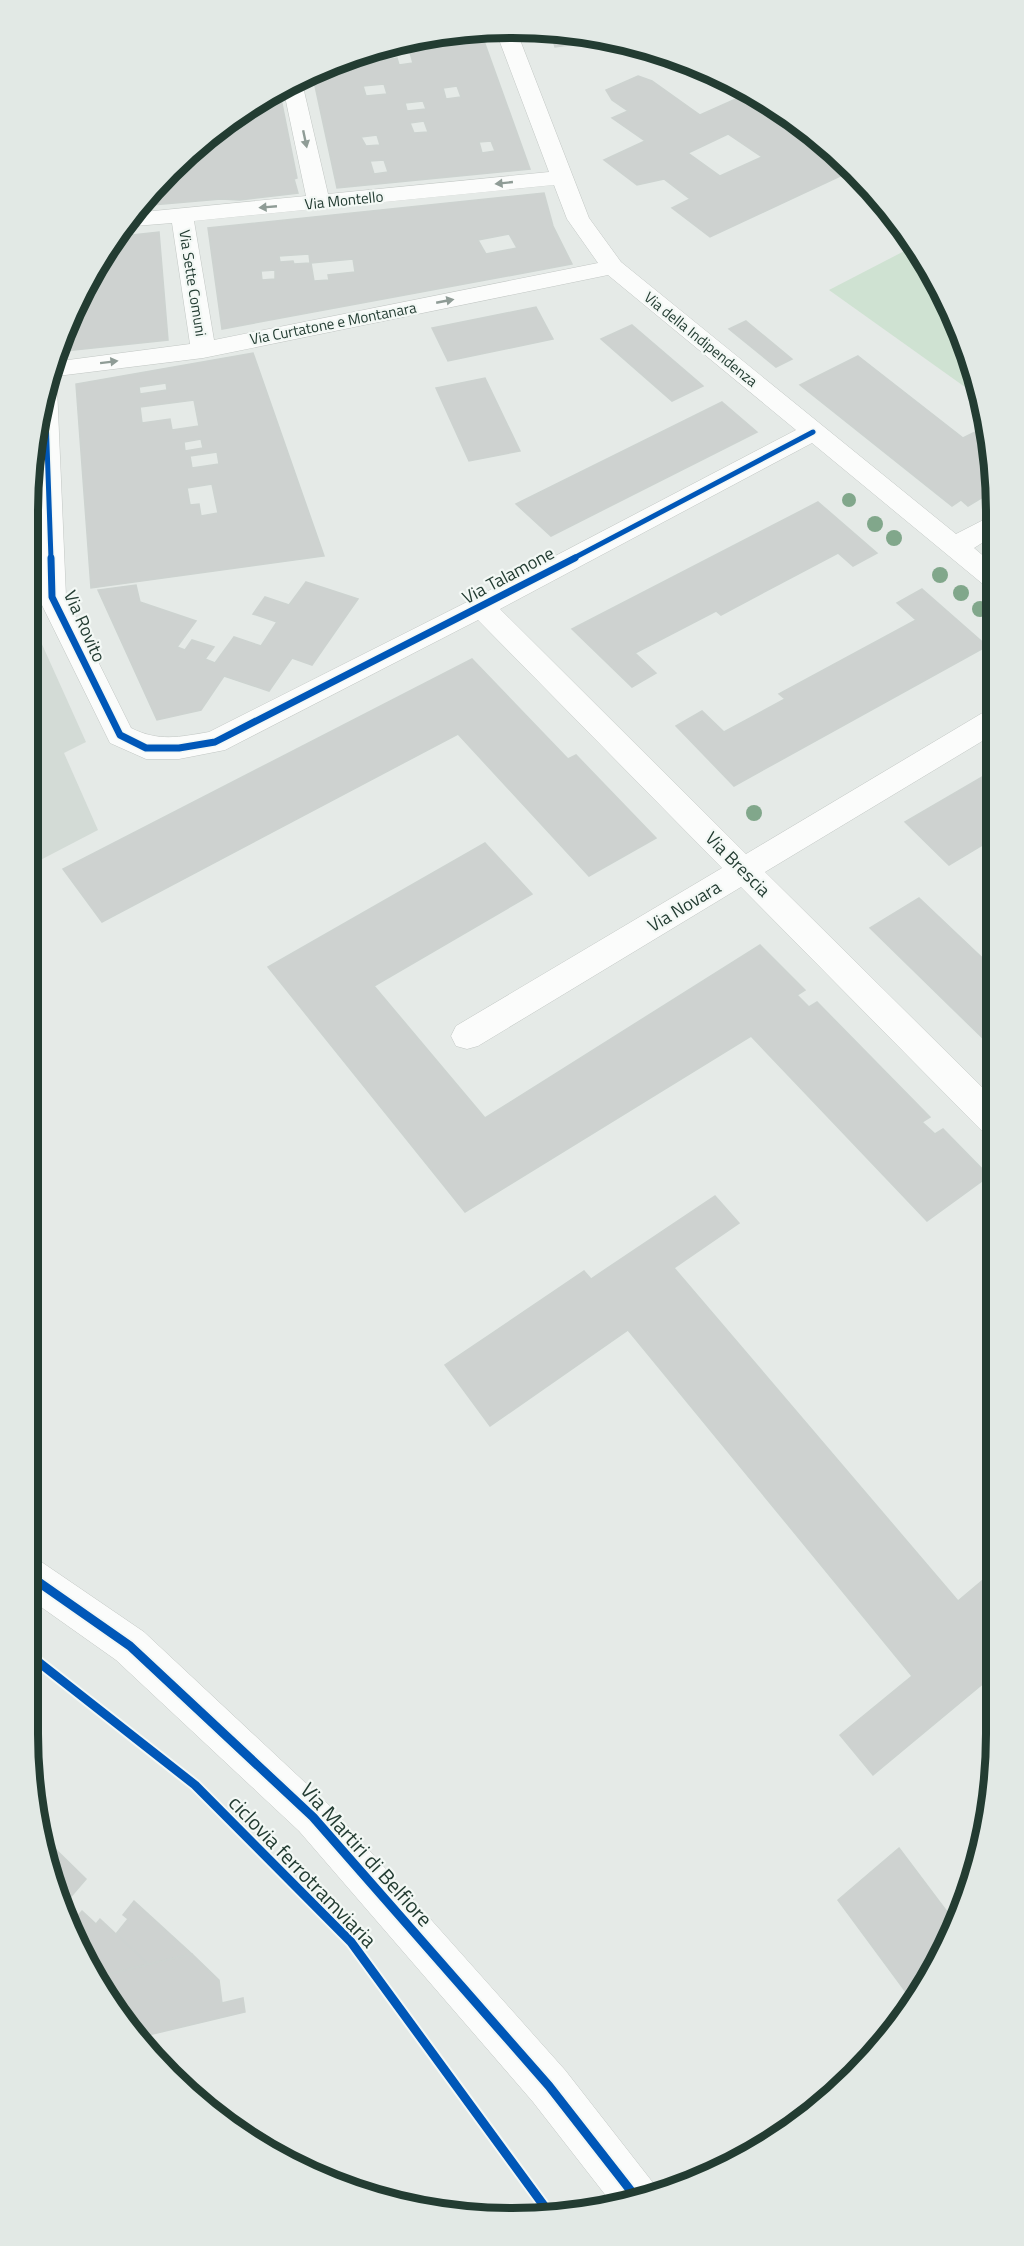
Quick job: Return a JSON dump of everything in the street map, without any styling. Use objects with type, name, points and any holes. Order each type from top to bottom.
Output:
[{"type":"street","name":"Via della Indipendenza","points":[[509,38],[578,219],[613,267],[986,572]]},
{"type":"street","points":[[294,90],[319,202]]},
{"type":"street","name":"Via Montello","points":[[138,220],[562,177]]},
{"type":"street","name":"Via Sette Comuni","points":[[182,216],[203,350]]},
{"type":"street","name":"Via Curtatone e Montanara","points":[[60,368],[203,350],[613,267]]},
{"type":"street","name":"Via Rovito","points":[[46,424],[52,597],[120,735],[146,748],[179,748],[215,742]]},
{"type":"street","name":"Via Talamone","points":[[215,742],[481,607],[813,432]]},
{"type":"street","points":[[955,547],[986,528]]},
{"type":"street","name":"Via Brescia","points":[[481,607],[986,1113]]},
{"type":"street","name":"Via Novara","points":[[467,1036],[986,725]]},
{"type":"street","name":"Via Martiri di Belfiore","points":[[38,1582],[130,1646],[313,1817],[549,2086],[632,2193]]},
{"type":"shaded area","points":[[38,635],[86,742],[64,753],[98,830],[38,861]]},
{"type":"green space","points":[[908,249],[938,302],[961,359],[970,391],[829,290]]},
{"type":"building","points":[[483,39],[530,169],[337,188],[314,81],[383,56],[385,60],[397,58],[399,65],[413,63],[409,49]],"holes":[[[384,84],[387,94],[366,96],[363,86]],[[457,86],[461,97],[446,99],[443,88]],[[423,101],[426,109],[407,111],[405,103]],[[424,121],[428,132],[414,133],[410,123]],[[377,135],[380,145],[366,146],[361,137]],[[491,141],[495,151],[482,153],[479,142]],[[384,160],[388,172],[374,174],[370,161]]]},
{"type":"building","points":[[553,40],[574,42],[582,43],[555,47]]},
{"type":"building","points":[[638,76],[652,81],[700,115],[741,97],[776,117],[845,174],[710,237],[672,208],[690,199],[664,179],[637,185],[604,160],[645,141],[612,118],[628,111],[612,100],[606,90]],"holes":[[[728,134],[762,157],[720,176],[688,153]]]},
{"type":"building","points":[[281,98],[298,193],[240,200],[221,199],[150,205],[176,176],[199,155],[248,117]]},
{"type":"building","points":[[544,193],[553,226],[572,264],[222,329],[208,228]],"holes":[[[509,234],[517,248],[486,254],[478,240]],[[309,254],[310,263],[280,262],[279,256]],[[353,259],[355,272],[328,275],[329,280],[314,281],[311,263]],[[275,270],[275,279],[262,280],[261,271]]]},
{"type":"building","points":[[159,232],[168,340],[66,351],[86,302],[126,236]]},
{"type":"building","points":[[536,307],[553,339],[448,361],[432,328]]},
{"type":"building","points":[[746,321],[792,359],[776,367],[729,329]]},
{"type":"building","points":[[632,325],[703,386],[672,401],[601,339]]},
{"type":"building","points":[[253,353],[324,556],[91,588],[76,384]],"holes":[[[166,383],[167,390],[140,394],[139,387]],[[194,400],[199,426],[172,430],[170,419],[142,423],[140,407]],[[201,439],[203,448],[185,451],[184,442]],[[217,452],[219,464],[192,468],[190,456]],[[212,484],[218,513],[201,516],[199,504],[190,505],[187,488]]]},
{"type":"building","points":[[858,356],[963,438],[979,430],[985,496],[968,506],[961,500],[952,506],[800,385]]},
{"type":"building","points":[[485,378],[520,451],[469,461],[436,388]]},
{"type":"building","points":[[722,402],[757,432],[551,536],[516,504]]},
{"type":"building","points":[[818,502],[877,553],[853,566],[838,553],[721,615],[716,611],[635,653],[656,673],[632,687],[572,629]]},
{"type":"building","points":[[306,582],[358,599],[312,665],[292,658],[269,691],[224,676],[201,710],[157,720],[98,590],[136,585],[140,602],[196,621],[177,647],[185,650],[192,640],[214,647],[205,659],[215,663],[234,637],[261,646],[277,622],[253,614],[265,597],[289,605]]},
{"type":"building","points":[[922,589],[986,647],[734,786],[676,726],[702,711],[724,732],[785,699],[779,694],[916,620],[897,603]]},
{"type":"building","points":[[472,659],[568,759],[576,755],[656,838],[589,876],[458,734],[102,922],[63,869]]},
{"type":"building","points":[[986,775],[986,843],[949,865],[905,822]]},
{"type":"building","points":[[485,843],[532,894],[374,986],[485,1118],[760,945],[805,990],[797,995],[809,1007],[817,1002],[930,1117],[922,1122],[935,1134],[943,1129],[986,1173],[986,1178],[927,1221],[751,1036],[465,1212],[268,967]]},
{"type":"building","points":[[919,898],[986,961],[986,1041],[870,928]]},
{"type":"building","points":[[715,1196],[739,1223],[674,1268],[958,1601],[986,1577],[986,1681],[873,1775],[840,1735],[912,1676],[628,1330],[490,1426],[445,1365],[584,1271],[591,1279]]},
{"type":"building","points":[[51,1845],[86,1879],[68,1900]]},
{"type":"building","points":[[899,1848],[950,1916],[938,1944],[908,1996],[838,1900]]},
{"type":"building","points":[[134,1901],[192,1954],[148,1964],[116,1934],[128,1919],[123,1915]]},
{"type":"building","points":[[82,1911],[96,1924],[100,1919],[148,1964],[104,1975],[75,1919]]},
{"type":"building","points":[[192,1954],[219,1980],[222,2003],[243,1998],[245,2012],[146,2036],[117,1998],[104,1975]]},
{"type":"cycle path","points":[[46,424],[52,597],[120,735],[146,748],[179,748],[215,742],[481,607],[813,432]]},
{"type":"cycle path","points":[[38,1582],[130,1646],[313,1817],[549,2086],[632,2193]]},
{"type":"cycle path","name":"ciclovia ferrotramviaria","points":[[38,1662],[195,1785],[351,1942],[453,2078],[545,2207]]}]
